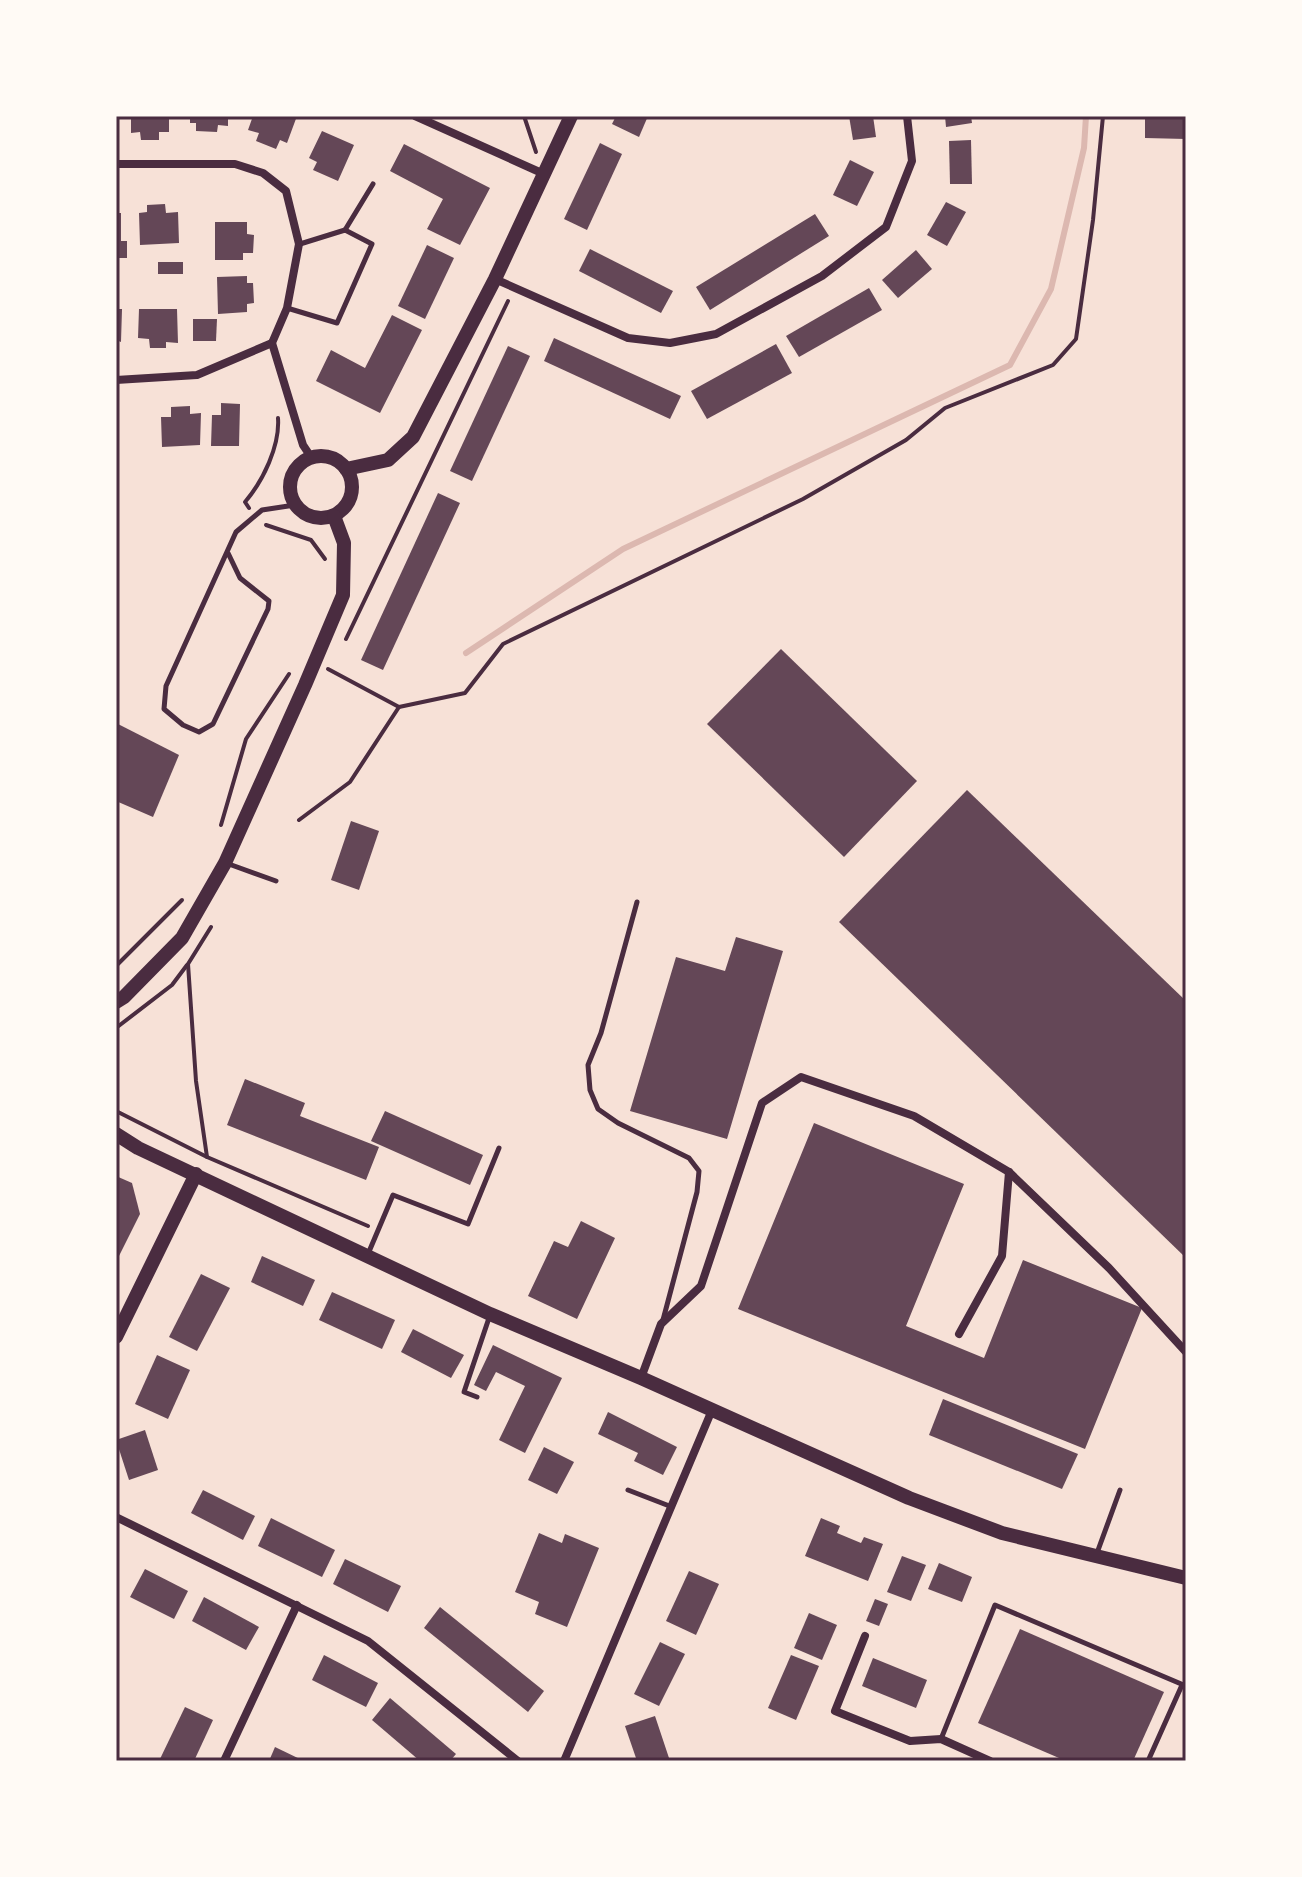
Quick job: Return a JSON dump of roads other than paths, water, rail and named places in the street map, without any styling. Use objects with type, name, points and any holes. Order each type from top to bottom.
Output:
[{"type":"street","points":[[415,116],[544,174]]},
{"type":"street","points":[[346,469],[388,460],[413,437],[495,279],[571,116]]},
{"type":"street","points":[[495,279],[628,338],[670,343],[716,334],[822,276],[886,227],[912,161],[907,116]]},
{"type":"street","points":[[116,164],[235,164],[263,173],[286,191],[299,244],[287,308],[272,343],[303,445],[311,457]]},
{"type":"street","points":[[116,380],[197,375],[272,343]]},
{"type":"street","points":[[311,457],[330,457],[346,469],[352,486],[351,495],[342,511],[334,516],[308,516],[290,496],[291,477],[302,462],[311,457]]},
{"type":"street","points":[[116,1002],[182,938],[238,835],[343,595],[344,543],[334,516]]},
{"type":"street","points":[[641,1378],[661,1324],[701,1286],[762,1103],[801,1077],[914,1116],[1009,1172],[1109,1268],[1186,1352]]},
{"type":"street","points":[[116,1134],[138,1148],[490,1314],[909,1498],[1002,1533],[1186,1578]]},
{"type":"street","points":[[959,1334],[1002,1256],[1009,1172]]},
{"type":"street","points":[[116,1337],[196,1174]]},
{"type":"street","points":[[564,1761],[712,1410]]},
{"type":"street","points":[[116,1517],[368,1641],[518,1761]]},
{"type":"street","points":[[224,1761],[297,1605]]},
{"type":"street","points":[[865,1636],[835,1711],[910,1741],[941,1739],[990,1761]]},
{"type":"lane","points":[[299,244],[345,230],[373,184]]},
{"type":"lane","points":[[287,308],[337,323],[372,244],[345,230]]},
{"type":"lane","points":[[228,553],[240,578],[269,601],[268,609],[213,724],[199,732],[183,725],[164,709],[166,686],[236,532],[262,510],[295,505]]},
{"type":"lane","points":[[225,863],[276,881]]},
{"type":"lane","points":[[637,902],[601,1033],[588,1065],[590,1090],[598,1109],[618,1123],[689,1158],[699,1171],[697,1192],[661,1324]]},
{"type":"lane","points":[[368,1254],[393,1195],[468,1224],[499,1148]]},
{"type":"lane","points":[[477,1397],[464,1392],[490,1314]]},
{"type":"lane","points":[[628,1490],[673,1508]]},
{"type":"lane","points":[[1096,1557],[1120,1490]]},
{"type":"lane","points":[[941,1739],[995,1605],[1184,1685],[1148,1761]]},
{"type":"waterway","points":[[466,653],[623,549],[1010,365],[1051,289],[1084,148],[1086,116]]}]
